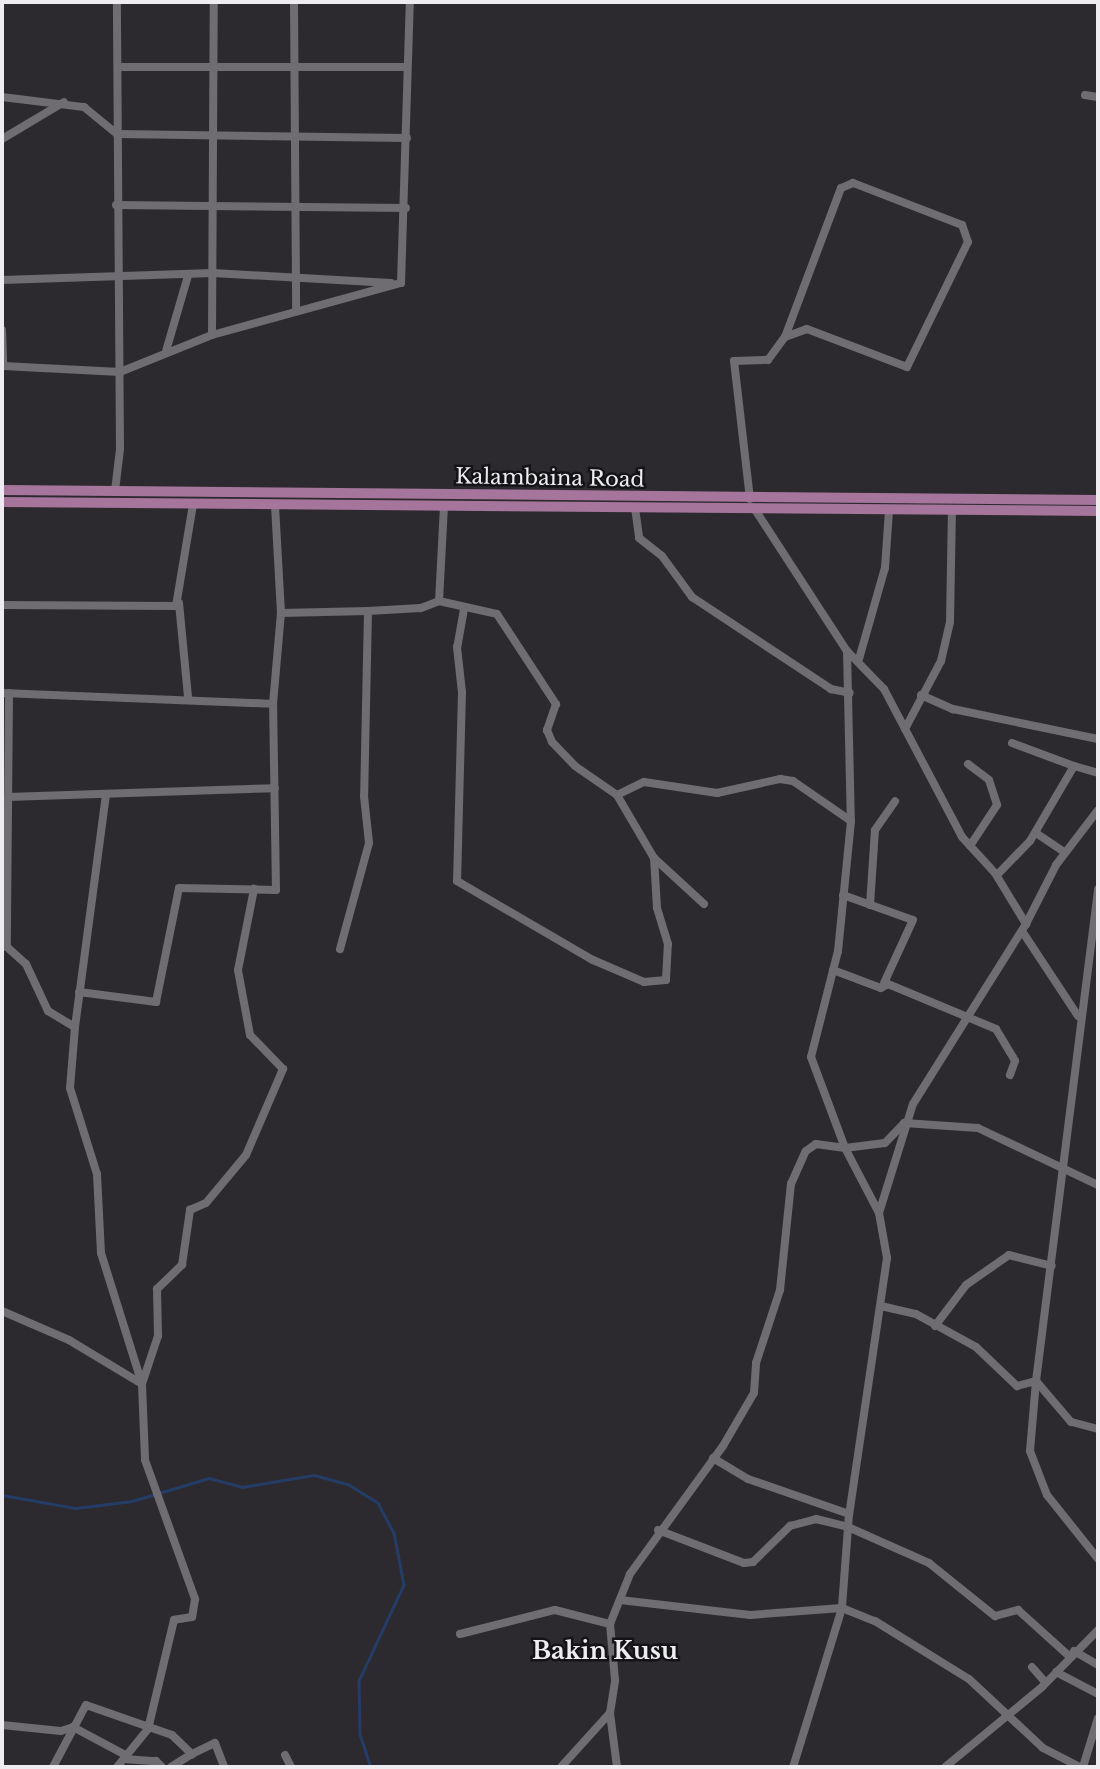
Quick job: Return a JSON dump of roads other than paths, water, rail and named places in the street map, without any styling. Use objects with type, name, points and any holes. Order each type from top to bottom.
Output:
[{"type":"main road","name":"Kalambaina Road","points":[[2,491],[752,504],[1098,500]]},
{"type":"main road","points":[[2,502],[635,508],[752,504],[889,511],[1098,511]]},
{"type":"street","points":[[115,491],[120,372],[116,277],[120,66],[117,2]]},
{"type":"street","points":[[212,335],[214,2]]},
{"type":"street","points":[[294,2],[298,276],[296,309]]},
{"type":"street","points":[[401,283],[406,208],[410,2]]},
{"type":"street","points":[[120,66],[407,67]]},
{"type":"street","points":[[1085,95],[1098,97]]},
{"type":"street","points":[[2,97],[64,102],[84,107],[117,134],[407,138]]},
{"type":"street","points":[[2,139],[64,102]]},
{"type":"street","points":[[785,337],[807,329],[907,367],[968,242],[962,225],[853,183],[841,188],[785,337],[768,360],[734,361],[752,504],[847,651],[859,659],[884,689],[970,846],[997,875],[1024,928],[1079,1016]]},
{"type":"street","points":[[116,205],[406,208]]},
{"type":"street","points":[[2,280],[188,276],[213,273],[401,283]]},
{"type":"street","points":[[166,351],[188,276]]},
{"type":"street","points":[[2,330],[3,366],[120,372],[166,351],[212,335],[296,309],[401,283]]},
{"type":"street","points":[[188,697],[178,602],[193,504]]},
{"type":"street","points":[[79,992],[156,1002],[179,888],[276,890],[273,704],[281,612],[275,505]]},
{"type":"street","points":[[439,601],[444,506]]},
{"type":"street","points":[[635,508],[639,538],[662,556],[692,597],[831,689],[850,693]]},
{"type":"street","points":[[905,729],[941,661],[950,622],[952,510]]},
{"type":"street","points":[[859,659],[886,568],[889,511]]},
{"type":"street","points":[[281,612],[421,608],[439,601],[464,609],[497,614],[556,704],[547,730],[552,741],[575,766],[617,795],[654,858],[704,904]]},
{"type":"street","points":[[2,605],[178,602]]},
{"type":"street","points":[[464,609],[457,647],[462,692],[457,881],[593,960],[644,982],[666,980],[668,953],[657,908],[654,858]]},
{"type":"street","points":[[340,949],[369,843],[363,796],[368,611]]},
{"type":"street","points":[[793,1767],[842,1608],[849,1514],[887,1258],[879,1213],[845,1148],[811,1057],[833,970],[851,821],[847,651]]},
{"type":"street","points":[[75,1027],[48,1011],[26,964],[7,947],[6,693],[188,697],[273,704]]},
{"type":"street","points":[[921,695],[953,709],[1098,739]]},
{"type":"street","points":[[1012,743],[1098,773]]},
{"type":"street","points":[[968,764],[989,780],[997,805],[970,846]]},
{"type":"street","points":[[997,875],[1036,833],[1074,766]]},
{"type":"street","points":[[617,795],[643,782],[717,793],[780,779],[793,781],[851,821]]},
{"type":"street","points":[[8,797],[275,788]]},
{"type":"street","points":[[106,794],[79,992],[70,1088],[97,1174],[101,1253],[142,1384],[145,1460],[195,1599],[192,1617],[174,1620],[148,1729],[117,1767]]},
{"type":"street","points":[[870,905],[875,830],[895,801]]},
{"type":"street","points":[[617,1767],[610,1713],[615,1680],[610,1624],[658,1530],[713,1458],[754,1393],[756,1363],[780,1290],[791,1184],[798,1165],[816,1144],[845,1148],[885,1143],[904,1123],[965,1016],[1024,928],[1064,852],[1098,810]]},
{"type":"street","points":[[1036,833],[1064,852]]},
{"type":"street","points":[[142,1384],[158,1336],[157,1289],[182,1265],[190,1210],[206,1203],[246,1155],[282,1069],[250,1035],[238,970],[254,889]]},
{"type":"street","points":[[1098,889],[1079,1016],[1052,1266],[1035,1381],[1030,1451],[1047,1495],[1098,1559]]},
{"type":"street","points":[[833,970],[881,988],[913,920],[843,895]]},
{"type":"street","points":[[884,984],[996,1029],[1015,1061],[1010,1075]]},
{"type":"street","points":[[904,1123],[978,1128],[1063,1164],[1098,1185]]},
{"type":"street","points":[[879,1213],[904,1123]]},
{"type":"street","points":[[935,1326],[966,1284],[1009,1255],[1052,1266]]},
{"type":"street","points":[[881,1306],[916,1314],[976,1347],[1017,1386],[1035,1381]]},
{"type":"street","points":[[2,1311],[69,1340],[142,1384]]},
{"type":"street","points":[[1035,1381],[1071,1422],[1098,1429]]},
{"type":"street","points":[[713,1458],[748,1479],[849,1514]]},
{"type":"street","points":[[658,1530],[744,1563],[754,1562],[790,1526],[816,1519],[848,1527],[929,1563],[995,1616],[1018,1610],[1072,1654],[1098,1665]]},
{"type":"street","points":[[620,1600],[750,1615],[842,1608],[928,1652],[1007,1711],[1043,1748],[1081,1767],[1098,1718]]},
{"type":"street","points":[[460,1634],[555,1610],[610,1624]]},
{"type":"street","points":[[944,1767],[1007,1711],[1046,1683],[1098,1630]]},
{"type":"street","points":[[1032,1667],[1046,1683]]},
{"type":"street","points":[[1056,1672],[1098,1694]]},
{"type":"street","points":[[53,1767],[86,1705],[148,1729],[172,1735],[192,1754]]},
{"type":"street","points":[[561,1767],[610,1713]]},
{"type":"street","points":[[2,1725],[61,1731],[73,1727],[125,1757],[156,1760],[162,1767]]},
{"type":"street","points":[[171,1767],[215,1743],[225,1767]]},
{"type":"street","points":[[285,1755],[291,1767]]},
{"type":"waterway","points":[[2,1495],[76,1508],[132,1501],[209,1478],[242,1487],[314,1475],[348,1484],[378,1503],[394,1533],[404,1585],[359,1681],[360,1734],[371,1767]]},
{"type":"district","name":"Bakin Kusu","points":[[605,1651]]}]
